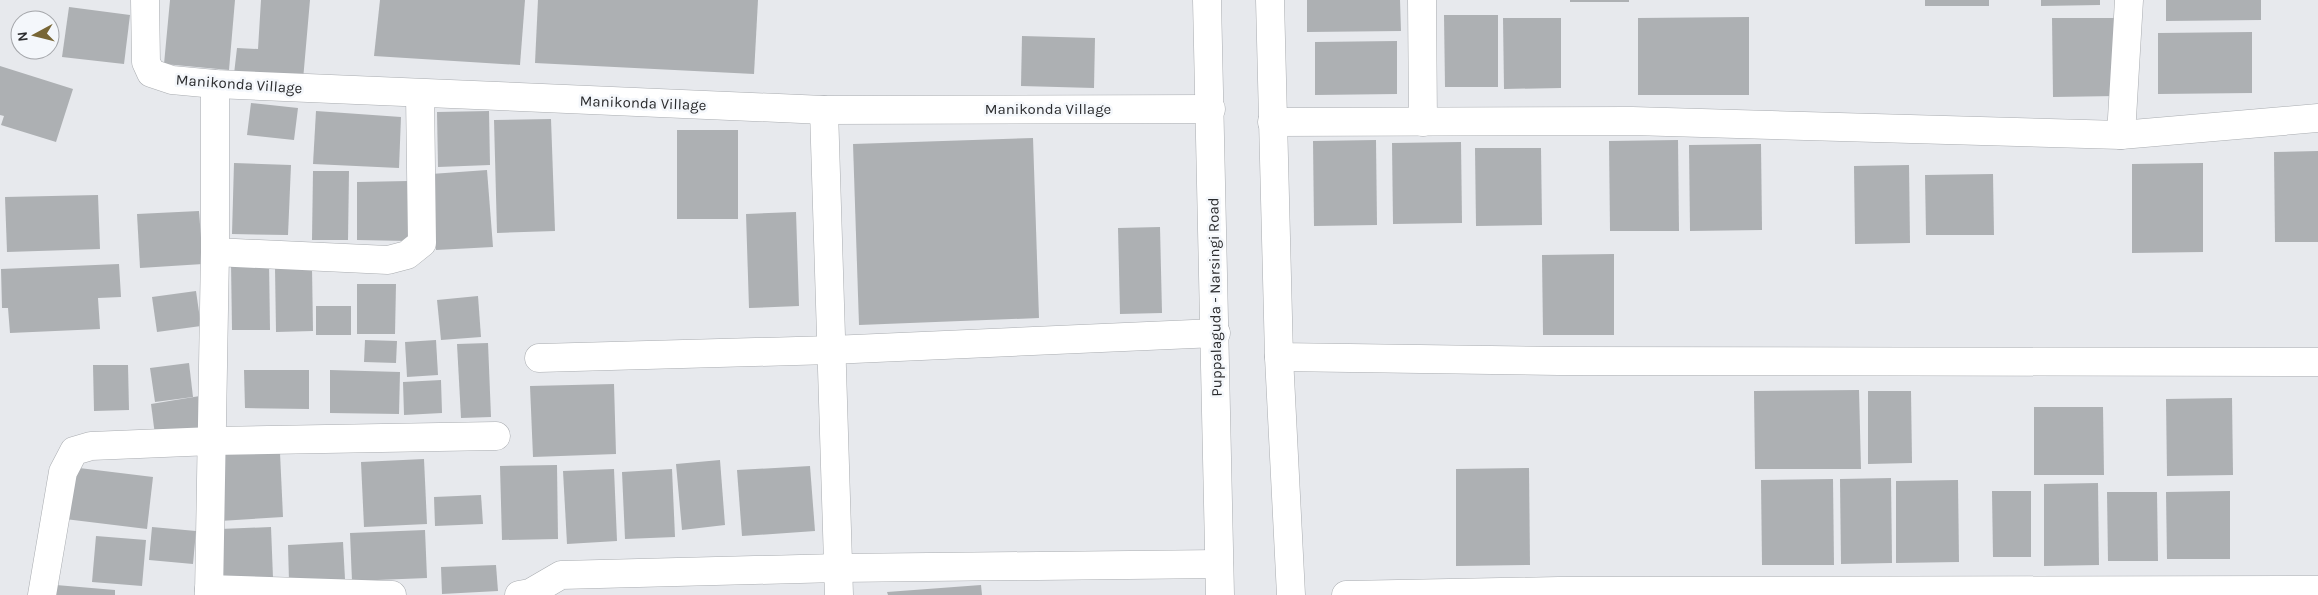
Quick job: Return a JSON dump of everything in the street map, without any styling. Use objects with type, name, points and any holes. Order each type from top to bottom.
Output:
[{"type":"street","name":"Manikonda Village","points":[[145,0],[146,62],[151,73],[172,80],[215,84],[420,94],[824,110],[1211,109]]},
{"type":"street","name":"Puppalaguda - Narsingi Road","points":[[1207,0],[1216,333],[1220,595]]},
{"type":"street","points":[[1270,0],[1279,356],[1291,595]]},
{"type":"street","points":[[1422,0],[1423,122]]},
{"type":"street","points":[[2121,135],[2129,0]]},
{"type":"street","points":[[215,84],[215,252],[209,592],[392,595]]},
{"type":"street","points":[[215,252],[388,260],[408,255],[422,243],[420,94]]},
{"type":"street","points":[[824,110],[839,595]]},
{"type":"street","points":[[1272,122],[1632,121],[2121,135],[2318,118]]},
{"type":"street","points":[[539,358],[832,350],[1216,333]]},
{"type":"street","points":[[1279,356],[1559,361],[2318,362]]},
{"type":"street","points":[[42,595],[63,472],[74,451],[91,446],[212,441],[496,436]]},
{"type":"street","points":[[519,595],[530,593],[561,575],[838,568],[1219,564]]},
{"type":"street","points":[[1346,595],[1568,591],[2318,590]]},
{"type":"building","points":[[170,0],[235,0],[229,70],[164,64]]},
{"type":"building","points":[[261,0],[310,0],[303,80],[234,74],[237,48],[258,49]]},
{"type":"building","points":[[380,0],[525,0],[520,65],[374,56]]},
{"type":"building","points":[[538,0],[758,0],[754,74],[535,63]]},
{"type":"building","points":[[1307,0],[1400,0],[1401,31],[1307,32]]},
{"type":"building","points":[[1570,0],[1629,0],[1629,2],[1570,2]]},
{"type":"building","points":[[1925,0],[1989,0],[1989,6],[1925,6]]},
{"type":"building","points":[[2041,0],[2100,0],[2100,5],[2041,6]]},
{"type":"building","points":[[2166,0],[2261,0],[2261,20],[2166,21]]},
{"type":"building","points":[[69,7],[130,15],[124,64],[62,57]]},
{"type":"building","points":[[1444,15],[1498,15],[1498,87],[1445,87]]},
{"type":"building","points":[[1749,17],[1749,95],[1638,95],[1638,18]]},
{"type":"building","points":[[1503,18],[1561,18],[1561,88],[1504,89]]},
{"type":"building","points":[[2052,18],[2115,18],[2116,96],[2053,97]]},
{"type":"building","points":[[2252,32],[2252,93],[2158,94],[2158,33]]},
{"type":"building","points":[[1022,36],[1095,38],[1094,88],[1021,86]]},
{"type":"building","points":[[1397,41],[1397,94],[1315,95],[1315,42]]},
{"type":"building","points":[[0,66],[73,89],[56,142],[1,125],[4,116],[0,115]]},
{"type":"building","points":[[251,103],[298,108],[294,140],[247,135]]},
{"type":"building","points":[[316,111],[401,117],[399,168],[313,164]]},
{"type":"building","points":[[489,111],[490,165],[438,167],[437,112]]},
{"type":"building","points":[[551,119],[555,231],[497,233],[494,120]]},
{"type":"building","points":[[677,130],[738,130],[738,219],[677,219]]},
{"type":"building","points":[[1033,138],[1039,318],[859,325],[853,144]]},
{"type":"building","points":[[1376,140],[1377,225],[1314,226],[1313,141]]},
{"type":"building","points":[[1678,140],[1679,231],[1610,231],[1609,141]]},
{"type":"building","points":[[1461,142],[1462,223],[1393,224],[1392,143]]},
{"type":"building","points":[[1761,144],[1762,230],[1690,231],[1689,145]]},
{"type":"building","points":[[1475,148],[1541,148],[1542,225],[1476,226]]},
{"type":"building","points":[[2318,151],[2318,242],[2275,242],[2274,152]]},
{"type":"building","points":[[234,163],[291,165],[288,235],[232,234]]},
{"type":"building","points":[[2203,163],[2203,252],[2132,253],[2132,164]]},
{"type":"building","points":[[1909,165],[1910,243],[1855,244],[1854,166]]},
{"type":"building","points":[[487,170],[493,247],[436,250],[431,174]]},
{"type":"building","points":[[313,171],[349,171],[348,240],[312,240]]},
{"type":"building","points":[[1993,174],[1994,235],[1926,235],[1925,175]]},
{"type":"building","points":[[408,181],[408,241],[357,240],[357,182]]},
{"type":"building","points":[[98,195],[100,249],[7,252],[5,197]]},
{"type":"building","points":[[199,211],[203,264],[140,268],[137,214]]},
{"type":"building","points":[[796,212],[799,306],[749,308],[746,214]]},
{"type":"building","points":[[1160,227],[1162,313],[1120,314],[1118,228]]},
{"type":"building","points":[[1614,254],[1614,335],[1543,335],[1542,255]]},
{"type":"building","points":[[231,262],[269,262],[270,330],[232,330]]},
{"type":"building","points":[[119,264],[121,297],[98,298],[100,329],[10,333],[8,308],[2,308],[1,269]]},
{"type":"building","points":[[275,268],[312,268],[313,331],[276,332]]},
{"type":"building","points":[[357,284],[396,284],[395,334],[357,334]]},
{"type":"building","points":[[196,291],[201,326],[157,332],[152,297]]},
{"type":"building","points":[[478,296],[481,337],[441,340],[437,300]]},
{"type":"building","points":[[316,306],[351,306],[351,335],[316,335]]},
{"type":"building","points":[[365,340],[397,341],[396,363],[364,362]]},
{"type":"building","points":[[436,340],[438,375],[407,377],[405,342]]},
{"type":"building","points":[[488,343],[491,417],[461,418],[457,344]]},
{"type":"building","points":[[189,363],[193,397],[155,402],[150,368]]},
{"type":"building","points":[[93,365],[128,365],[129,410],[94,411]]},
{"type":"building","points":[[244,370],[309,370],[309,409],[245,408]]},
{"type":"building","points":[[330,370],[400,372],[399,414],[330,413]]},
{"type":"building","points":[[441,380],[442,413],[404,415],[403,382]]},
{"type":"building","points":[[614,384],[616,454],[533,457],[530,386]]},
{"type":"building","points":[[1859,390],[1861,469],[1755,469],[1754,391]]},
{"type":"building","points":[[1868,391],[1911,391],[1912,463],[1868,464]]},
{"type":"building","points":[[200,396],[205,429],[155,435],[151,404]]},
{"type":"building","points":[[2232,398],[2233,475],[2167,476],[2166,399]]},
{"type":"building","points":[[2034,407],[2103,407],[2104,475],[2034,475]]},
{"type":"building","points":[[280,453],[283,517],[220,521],[217,455]]},
{"type":"building","points":[[424,459],[427,524],[364,527],[361,462]]},
{"type":"building","points":[[720,460],[725,525],[682,530],[676,464]]},
{"type":"building","points":[[557,465],[558,539],[502,540],[500,466]]},
{"type":"building","points":[[810,466],[815,531],[742,536],[737,470]]},
{"type":"building","points":[[71,467],[153,477],[147,529],[65,519]]},
{"type":"building","points":[[1529,468],[1530,565],[1456,566],[1456,469]]},
{"type":"building","points":[[614,469],[617,541],[567,544],[563,471]]},
{"type":"building","points":[[672,469],[675,537],[625,539],[622,472]]},
{"type":"building","points":[[1891,478],[1892,563],[1841,564],[1840,479]]},
{"type":"building","points":[[1833,479],[1834,565],[1762,565],[1761,480]]},
{"type":"building","points":[[1958,480],[1959,562],[1896,563],[1896,481]]},
{"type":"building","points":[[2098,483],[2099,565],[2044,566],[2044,484]]},
{"type":"building","points":[[1992,491],[2031,491],[2031,557],[1993,557]]},
{"type":"building","points":[[2230,491],[2230,559],[2167,559],[2166,492]]},
{"type":"building","points":[[2107,492],[2157,492],[2158,561],[2108,561]]},
{"type":"building","points":[[481,495],[483,524],[435,526],[434,497]]},
{"type":"building","points":[[152,527],[196,531],[193,564],[149,560]]},
{"type":"building","points":[[271,527],[273,578],[222,580],[220,529]]},
{"type":"building","points":[[425,530],[427,578],[352,581],[350,533]]},
{"type":"building","points":[[96,536],[146,540],[142,586],[92,582]]},
{"type":"building","points":[[343,542],[345,579],[289,581],[288,545]]},
{"type":"building","points":[[496,565],[498,591],[442,594],[441,567]]},
{"type":"building","points":[[56,585],[115,590],[115,595],[55,595]]},
{"type":"building","points":[[981,585],[982,595],[888,595],[887,592]]}]
